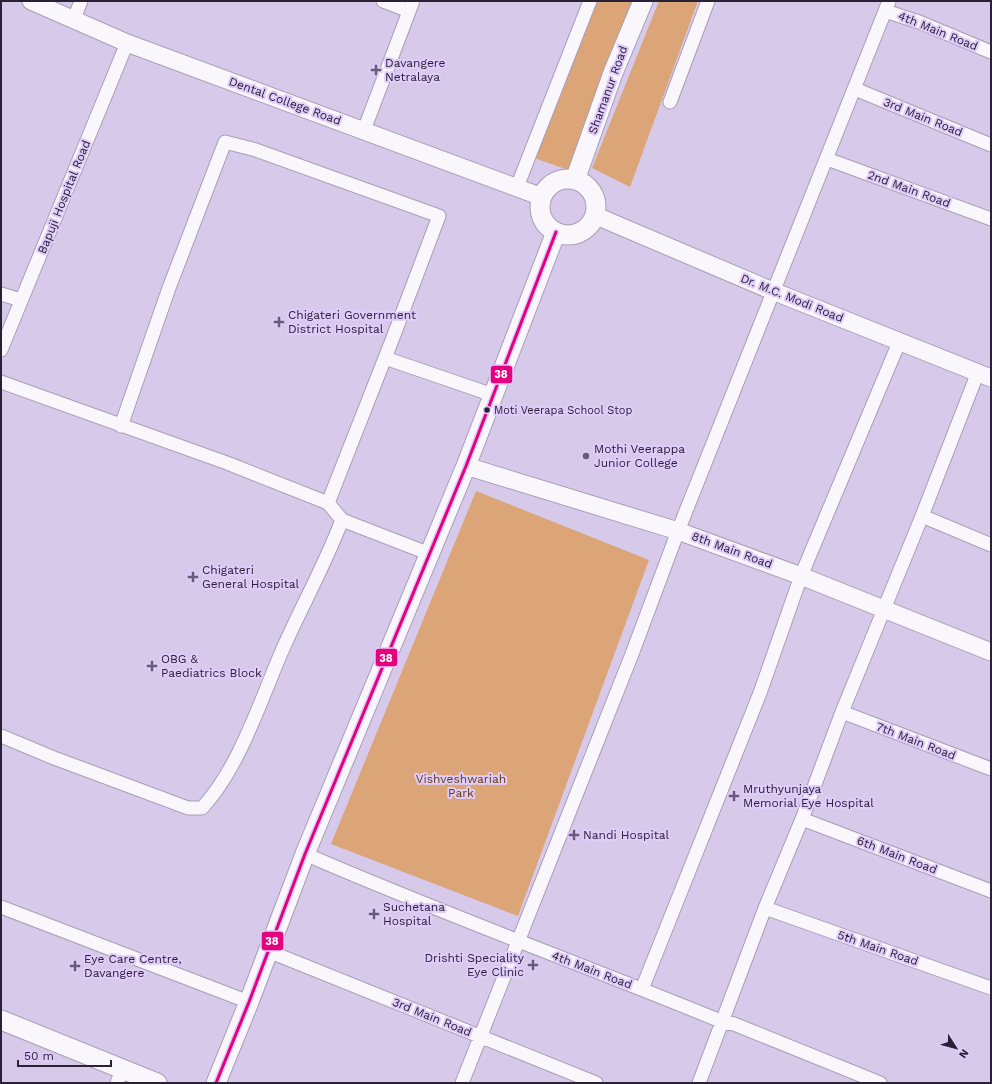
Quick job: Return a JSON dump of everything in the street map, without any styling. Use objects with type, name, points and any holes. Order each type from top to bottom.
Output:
[{"type":"main road","name":"Shamanur Road","points":[[575,180],[613,73],[643,1]]},
{"type":"main road","points":[[563,179],[575,180],[583,183],[592,194],[595,208],[594,215],[587,227],[581,231],[566,234],[556,232],[545,223],[542,216],[540,208],[542,197],[549,187],[555,182],[563,179]]},
{"type":"main road","points":[[216,1083],[249,1002],[304,854],[466,466],[556,232]]},
{"type":"main road","points":[[1,1020],[119,1076],[157,1083]]},
{"type":"street","name":"Dental College Road","points":[[31,1],[127,44],[364,130],[542,197]]},
{"type":"street","points":[[74,19],[81,1]]},
{"type":"street","points":[[364,130],[411,6],[383,1]]},
{"type":"street","points":[[517,187],[590,1]]},
{"type":"street","points":[[670,102],[708,1]]},
{"type":"street","points":[[462,1083],[632,654],[678,531],[887,6]]},
{"type":"street","name":"4th Main Road","points":[[887,6],[919,22],[991,52]]},
{"type":"street","name":"Bapuji Hospital Road","points":[[1,350],[127,44]]},
{"type":"street","name":"3rd Main Road","points":[[855,89],[991,145]]},
{"type":"street","points":[[121,426],[169,288],[225,142],[256,150],[439,216],[328,502]]},
{"type":"street","name":"2nd Main Road","points":[[827,159],[991,219]]},
{"type":"street","name":"Dr. M.C. Modi Road","points":[[594,215],[774,292],[900,340],[984,375]]},
{"type":"street","points":[[1,294],[21,300]]},
{"type":"street","points":[[642,989],[760,693],[801,576],[900,340]]},
{"type":"street","points":[[385,358],[493,395]]},
{"type":"street","points":[[699,1083],[765,908],[802,819],[842,712],[922,516],[984,375]]},
{"type":"street","points":[[1,382],[288,486],[328,502],[342,520],[430,554]]},
{"type":"street","name":"8th Main Road","points":[[466,466],[678,531],[801,576],[991,652]]},
{"type":"street","points":[[922,516],[991,545]]},
{"type":"street","points":[[1,736],[54,758],[188,808],[202,808],[214,795],[237,755],[299,613],[330,551],[342,520]]},
{"type":"street","name":"7th Main Road","points":[[842,712],[991,769]]},
{"type":"street","name":"6th Main Road","points":[[802,819],[991,891]]},
{"type":"street","name":"4th Main Road","points":[[304,854],[517,942],[642,989],[723,1022],[734,1024],[880,1083]]},
{"type":"street","points":[[1,907],[249,1002]]},
{"type":"street","name":"5th Main Road","points":[[765,908],[991,988]]},
{"type":"street","name":"3rd Main Road","points":[[268,951],[596,1083]]},
{"type":"green space","points":[[595,1],[642,1],[574,172],[534,158]]},
{"type":"green space","points":[[659,1],[698,1],[630,187],[592,168]]},
{"type":"green space","name":"Vishveshwariah Park","points":[[476,491],[649,560],[518,916],[331,844]]},
{"type":"transit line","name":"38","points":[[216,1083],[249,1002],[305,854],[466,466],[556,232]]},
{"type":"place","name":"Davangere Netralaya","points":[[376,70]]},
{"type":"place","name":"Chigateri Government District Hospital","points":[[279,322]]},
{"type":"place","name":"Moti Veerapa School Stop","points":[[487,410]]},
{"type":"place","name":"Mothi Veerappa Junior College","points":[[586,456]]},
{"type":"place","name":"Chigateri General Hospital","points":[[193,577]]},
{"type":"place","name":"OBG & Paediatrics Block","points":[[152,666]]},
{"type":"place","name":"Mruthyunjaya Memorial Eye Hospital","points":[[734,796]]},
{"type":"place","name":"Nandi Hospital","points":[[574,835]]},
{"type":"place","name":"Suchetana Hospital","points":[[374,914]]},
{"type":"place","name":"Drishti Speciality Eye Clinic","points":[[533,965]]},
{"type":"place","name":"Eye Care Centre, Davangere","points":[[75,966]]}]
